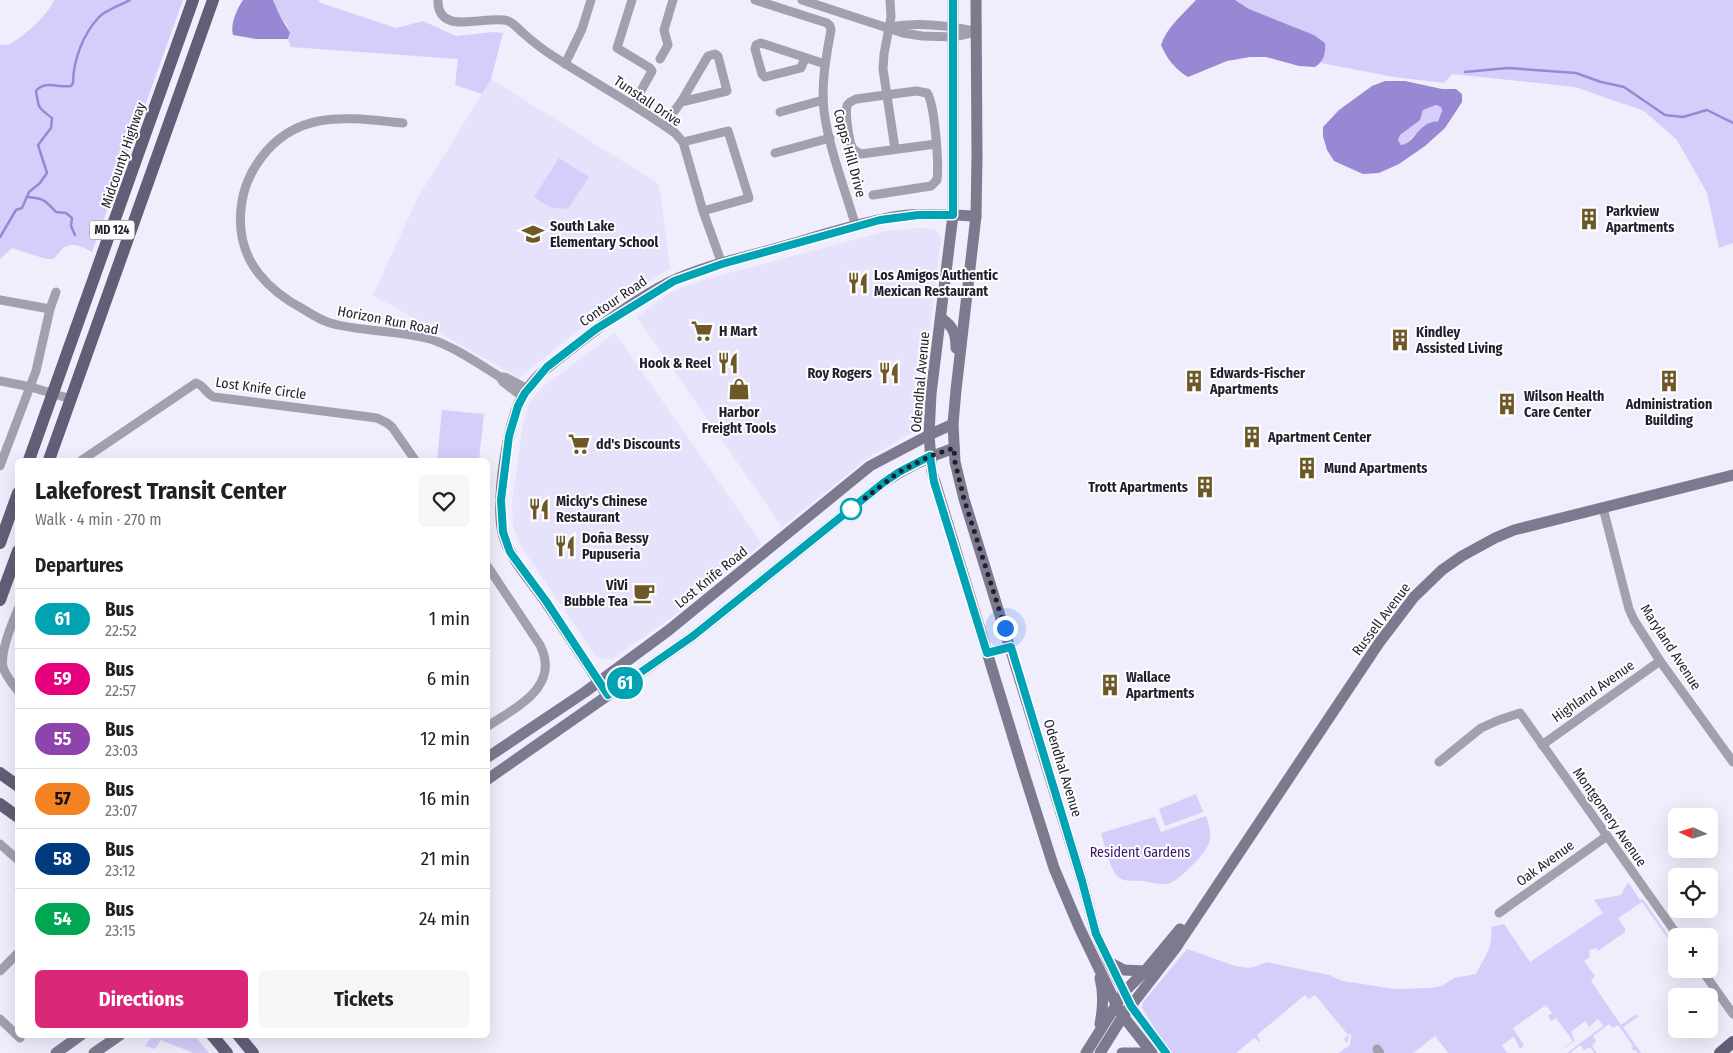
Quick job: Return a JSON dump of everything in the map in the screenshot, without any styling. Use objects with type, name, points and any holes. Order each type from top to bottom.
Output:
[{"type":"main road","name":"Midcounty Highway","points":[[30,458],[193,0]]},
{"type":"main road","name":"MD 124","points":[[50,458],[213,0]]},
{"type":"main road","points":[[0,543],[15,501]]},
{"type":"main road","points":[[0,600],[15,558]]},
{"type":"main road","points":[[0,772],[15,784]]},
{"type":"main road","points":[[0,804],[15,815]]},
{"type":"main road","points":[[214,1038],[227,1053]]},
{"type":"main road","points":[[240,1038],[253,1053]]},
{"type":"main road","points":[[1720,1053],[1733,1042]]},
{"type":"street","name":"Tunstall Drive","points":[[438,0],[440,11],[452,21],[462,23],[509,21],[551,55],[675,133],[683,142],[703,212],[722,264]]},
{"type":"street","points":[[565,64],[582,29],[591,0]]},
{"type":"street","points":[[632,0],[617,48],[652,71],[633,105]]},
{"type":"street","points":[[660,59],[668,45],[664,30],[673,0]]},
{"type":"street","name":"Copps Hill Drive","points":[[755,0],[827,23],[830,26],[823,100],[830,138],[856,227]]},
{"type":"street","points":[[802,0],[889,27],[903,25],[953,32],[976,32]]},
{"type":"street","points":[[890,0],[884,69],[895,149]]},
{"type":"street","name":"Odendhal Avenue","points":[[953,0],[953,215],[931,394],[929,434],[934,482],[1051,859],[1079,927],[1116,1004],[1152,1053]]},
{"type":"street","name":"Odendhal Avenue","points":[[976,0],[976,216],[956,390],[954,424],[955,462],[964,499],[1082,881],[1096,934],[1125,990],[1131,1006],[1166,1053]]},
{"type":"street","points":[[805,58],[801,68],[765,77],[762,74],[755,49],[756,45],[761,43],[825,64]]},
{"type":"street","points":[[664,125],[681,102],[708,56],[715,54],[718,56],[727,91],[681,102]]},
{"type":"street","points":[[873,195],[930,186],[937,180],[938,166],[936,144],[931,102],[926,93],[916,91],[849,102],[846,107],[850,144],[853,149],[861,154],[936,144]]},
{"type":"street","points":[[780,112],[823,100]]},
{"type":"street","name":"Horizon Run Road","points":[[403,123],[335,118],[309,123],[286,134],[262,156],[247,182],[243,194],[240,218],[247,253],[258,272],[274,290],[318,318],[339,325],[430,340],[448,347],[500,377],[506,377],[525,393]]},
{"type":"street","points":[[683,142],[728,131],[749,198],[703,212]]},
{"type":"street","points":[[775,153],[830,138]]},
{"type":"street","name":"Contour Road","points":[[608,695],[510,552],[503,532],[501,500],[509,436],[513,420],[525,393],[547,367],[596,329],[671,282],[722,264],[900,216],[976,216]]},
{"type":"street","points":[[0,464],[31,387],[41,356],[50,309],[56,292]]},
{"type":"street","points":[[0,300],[50,309]]},
{"type":"street","points":[[941,318],[952,327],[956,336],[956,390]]},
{"type":"street","points":[[0,381],[31,387],[71,399]]},
{"type":"street","name":"Lost Knife Circle","points":[[85,458],[196,383],[213,396],[377,418],[392,427],[414,458]]},
{"type":"street","name":"Lost Knife Road","points":[[490,756],[599,682],[708,599],[870,466],[929,434],[954,424]]},
{"type":"street","points":[[490,778],[693,636],[883,483],[899,472],[930,456],[954,448]]},
{"type":"street","name":"Russell Avenue","points":[[1100,1053],[1123,1016],[1175,949],[1379,644],[1414,597],[1442,570],[1462,556],[1514,530],[1733,475]]},
{"type":"street","name":"Maryland Avenue","points":[[1603,508],[1629,609],[1660,661],[1733,762]]},
{"type":"street","points":[[490,570],[540,645],[546,666],[543,680],[535,693],[490,725]]},
{"type":"street","points":[[15,617],[3,647],[1,660],[5,672],[15,687]]},
{"type":"street","name":"Highland Avenue","points":[[1542,745],[1660,661]]},
{"type":"street","name":"Montgomery Avenue","points":[[1439,762],[1482,728],[1498,720],[1520,713],[1672,928]]},
{"type":"street","name":"Oak Avenue","points":[[1499,913],[1606,836]]},
{"type":"street","points":[[0,844],[15,857]]},
{"type":"street","name":"Russell Avenue","points":[[1086,1053],[1125,990],[1145,971],[1227,871]]},
{"type":"street","points":[[0,971],[15,956]]},
{"type":"street","points":[[1096,962],[1102,987],[1102,1012],[1099,1031]]},
{"type":"street","points":[[1109,962],[1124,970],[1145,971]]},
{"type":"street","points":[[1707,978],[1733,1014]]},
{"type":"street","points":[[0,1019],[15,1033]]},
{"type":"street","points":[[56,1053],[77,1038]]},
{"type":"street","points":[[94,1053],[116,1038]]},
{"type":"street","points":[[1122,1053],[1140,1053]]},
{"type":"shaded area","points":[[243,0],[273,0],[290,33],[288,39],[256,39],[233,35],[233,21]]},
{"type":"shaded area","points":[[1196,0],[1235,0],[1249,9],[1314,35],[1325,43],[1324,57],[1315,67],[1299,66],[1266,57],[1250,57],[1227,61],[1188,77],[1172,63],[1161,45],[1171,27]]},
{"type":"shaded area","name":"South Lake Elementary School","points":[[491,79],[659,184],[670,268],[594,318],[519,378],[373,295],[417,199]]},
{"type":"shaded area","points":[[1385,81],[1405,81],[1442,89],[1456,89],[1462,94],[1462,102],[1445,128],[1425,146],[1399,164],[1379,173],[1363,174],[1334,161],[1327,150],[1323,136],[1323,127],[1339,110],[1372,86]],"holes":[[[1436,105],[1441,107],[1442,111],[1438,121],[1426,125],[1410,140],[1401,145],[1398,140],[1400,135],[1420,120],[1423,110]]]},
{"type":"shaded area","points":[[934,229],[941,236],[919,419],[912,433],[869,457],[782,527],[637,317],[671,292],[707,279],[886,231]]},
{"type":"shaded area","points":[[615,333],[762,544],[669,619],[611,660],[596,657],[519,543],[513,524],[512,502],[523,423],[530,401],[543,387]]},
{"type":"green space","points":[[54,0],[183,0],[92,252],[72,245],[64,248],[53,259],[46,259],[12,248],[0,259],[0,45],[10,44],[23,35],[42,18]]},
{"type":"green space","points":[[273,0],[318,0],[321,3],[396,28],[423,21],[456,36],[493,32],[503,33],[491,79],[482,94],[455,85],[458,59],[291,47],[288,39],[290,37],[287,25],[280,16]]},
{"type":"green space","points":[[1235,0],[1733,0],[1733,243],[1719,248],[1707,193],[1677,140],[1644,111],[1575,87],[1452,74],[1444,83],[1394,77],[1321,63],[1326,52],[1314,35],[1249,9]]},
{"type":"green space","points":[[1436,105],[1441,107],[1440,117],[1434,123],[1415,134],[1405,145],[1401,145],[1398,140],[1400,135],[1421,116],[1423,110]]},
{"type":"green space","points":[[559,158],[589,177],[568,209],[549,207],[534,197]]},
{"type":"green space","points":[[442,410],[484,414],[479,458],[437,458]]},
{"type":"green space","points":[[1196,794],[1203,812],[1165,826],[1159,809]]},
{"type":"green space","name":"Resident Gardens","points":[[1206,816],[1210,833],[1209,843],[1197,861],[1177,879],[1166,884],[1130,881],[1123,880],[1114,872],[1101,833],[1155,817],[1161,832]]},
{"type":"green space","points":[[1628,882],[1640,900],[1643,899],[1668,935],[1668,939],[1642,902],[1618,918],[1625,932],[1598,951],[1597,948],[1589,950],[1590,957],[1584,961],[1595,976],[1591,981],[1621,1025],[1636,1014],[1638,1017],[1623,1027],[1641,1053],[1631,1048],[1633,1046],[1618,1025],[1613,1028],[1609,1024],[1593,1036],[1596,1041],[1592,1046],[1597,1053],[1594,1053],[1590,1047],[1584,1050],[1580,1045],[1570,1053],[1567,1053],[1603,1026],[1598,1019],[1589,1027],[1585,1021],[1571,1032],[1575,1041],[1561,1050],[1573,1041],[1556,1018],[1551,1021],[1548,1016],[1552,1013],[1546,1005],[1513,1028],[1524,1045],[1520,1049],[1514,1037],[1502,1045],[1507,1053],[1448,1053],[1435,1036],[1413,1053],[1386,1053],[1380,1046],[1374,1051],[1375,1053],[1339,1053],[1350,1045],[1351,1034],[1349,1034],[1347,1044],[1344,1039],[1348,1035],[1315,995],[1309,999],[1305,995],[1257,1035],[1260,1042],[1254,1038],[1236,1053],[1173,1053],[1142,1008],[1143,1002],[1187,949],[1235,966],[1249,968],[1267,962],[1329,975],[1343,981],[1394,989],[1442,986],[1454,978],[1476,974],[1490,947],[1491,927],[1504,924],[1530,962],[1603,913],[1594,900],[1621,895]]},
{"type":"green space","points":[[151,1038],[196,1038],[209,1053],[193,1053],[161,1040],[155,1049],[145,1046]]},
{"type":"waterway","points":[[0,237],[16,210],[22,208],[29,192],[40,183],[47,173],[38,145],[51,128],[52,118],[40,107],[36,91],[48,85],[71,86],[77,57],[88,31],[99,17],[130,0]]},
{"type":"waterway","points":[[1465,72],[1508,68],[1576,73],[1601,82],[1624,87],[1665,115],[1683,117],[1707,110],[1733,123]]},
{"type":"waterway","points":[[27,197],[40,199],[56,212],[66,213],[72,218],[71,226],[75,235]]},
{"type":"bus line","name":"61","points":[[953,0],[953,215],[900,216],[880,220],[707,268],[671,282],[596,329],[547,367],[535,379],[518,406],[509,436],[501,500],[503,532],[510,552],[546,601],[608,695],[693,636],[883,483],[899,472],[930,456],[934,482],[987,653],[1011,647],[1082,881],[1096,934],[1125,990],[1131,1006],[1166,1053]]},
{"type":"place","name":"Parkview Apartments","points":[[1589,219]]},
{"type":"place","name":"South Lake Elementary School","points":[[533,234]]},
{"type":"place","name":"Los Amigos Authentic Mexican Restaurant","points":[[858,283]]},
{"type":"place","name":"H Mart","points":[[702,331]]},
{"type":"place","name":"Kindley Assisted Living","points":[[1400,340]]},
{"type":"place","name":"Hook & Reel","points":[[728,363]]},
{"type":"place","name":"Roy Rogers","points":[[889,373]]},
{"type":"place","name":"Edwards-Fischer Apartments","points":[[1194,381]]},
{"type":"place","name":"Administration Building","points":[[1669,381]]},
{"type":"place","name":"Harbor Freight Tools","points":[[739,389]]},
{"type":"place","name":"Wilson Health Care Center","points":[[1507,404]]},
{"type":"place","name":"Apartment Center","points":[[1252,437]]},
{"type":"place","name":"dd's Discounts","points":[[579,444]]},
{"type":"place","name":"Mund Apartments","points":[[1307,468]]},
{"type":"place","name":"Trott Apartments","points":[[1205,487]]},
{"type":"place","name":"Micky's Chinese Restaurant","points":[[539,509]]},
{"type":"place","name":"Doña Bessy Pupuseria","points":[[565,546]]},
{"type":"place","name":"ViVi Bubble Tea","points":[[644,593]]},
{"type":"place","name":"Wallace Apartments","points":[[1110,685]]},
{"type":"route","points":[[851,509],[899,472],[930,456],[954,448],[955,462],[964,499],[1005,628]]}]
